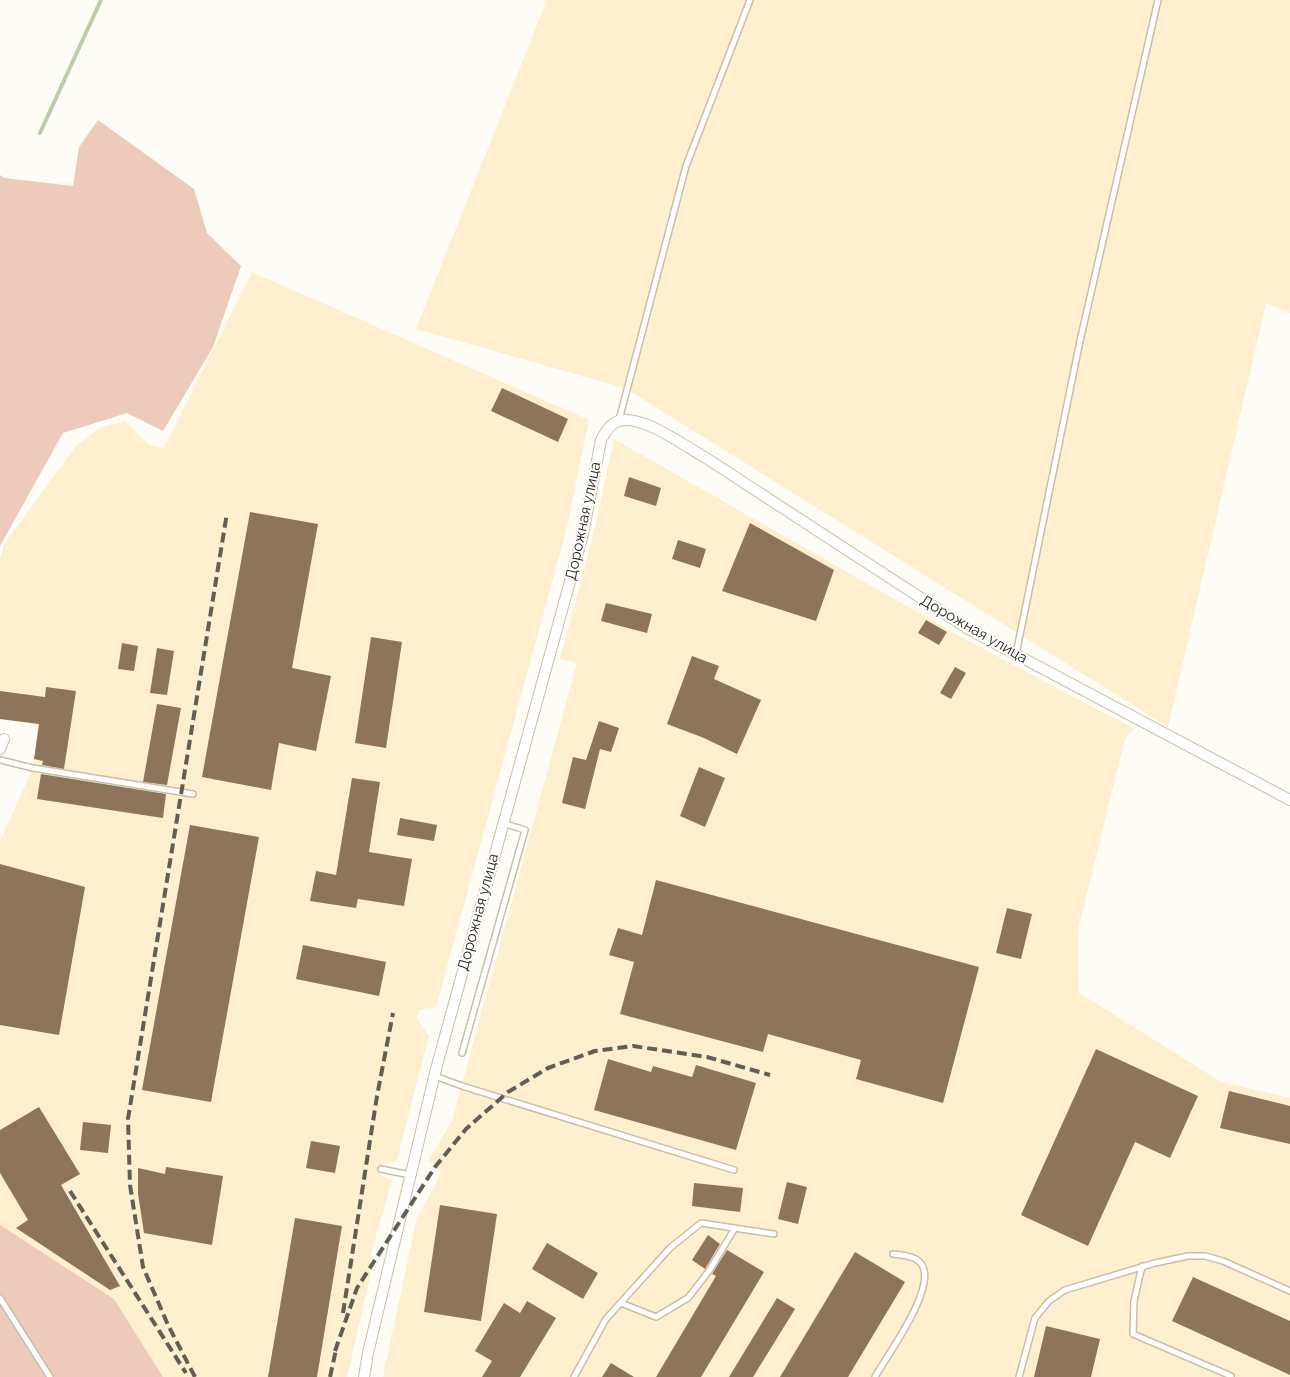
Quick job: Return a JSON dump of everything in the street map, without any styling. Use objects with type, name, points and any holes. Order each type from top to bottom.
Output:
[{"type":"street","name":"Дорожная улица","points":[[364,1377],[368,1353],[434,1076],[583,534],[601,440],[608,428],[618,421],[638,421],[706,458],[970,630],[1290,800]]},
{"type":"lane","points":[[618,421],[686,166],[750,0]]},
{"type":"lane","points":[[1016,655],[1080,341],[1158,0]]},
{"type":"lane","points":[[0,760],[34,768],[192,794]]},
{"type":"lane","points":[[462,1053],[525,830],[502,823]]},
{"type":"lane","points":[[434,1076],[734,1170]]},
{"type":"lane","points":[[381,1169],[411,1175]]},
{"type":"lane","points":[[574,1377],[606,1319],[670,1248],[701,1223],[774,1234]]},
{"type":"lane","points":[[621,1303],[656,1317],[688,1298],[709,1271],[735,1228]]},
{"type":"lane","points":[[875,1377],[920,1301],[925,1280],[923,1266],[915,1258],[893,1254]]},
{"type":"lane","points":[[1019,1377],[1035,1318],[1049,1301],[1065,1290],[1142,1266],[1188,1256],[1205,1256],[1223,1261],[1290,1291]]},
{"type":"lane","points":[[1142,1266],[1134,1301],[1134,1334],[1231,1376]]},
{"type":"lane","points":[[0,1298],[50,1377]]},
{"type":"shaded area","points":[[547,0],[1290,0],[1290,313],[1266,303],[1168,727],[625,388],[416,329]]},
{"type":"shaded area","points":[[98,120],[194,189],[207,233],[241,266],[213,347],[163,431],[127,413],[63,433],[0,546],[0,175],[4,178],[73,186],[79,147]]},
{"type":"shaded area","points":[[252,272],[589,420],[566,531],[436,1007],[419,1010],[417,1019],[429,1036],[396,1163],[382,1164],[380,1175],[392,1180],[370,1257],[370,1277],[347,1377],[163,1377],[114,1299],[0,1225],[0,841],[33,768],[39,725],[0,719],[0,560],[4,544],[76,446],[100,428],[125,421],[149,445],[164,448]]},
{"type":"shaded area","points":[[614,439],[959,636],[1134,729],[1125,739],[1079,925],[1078,992],[1221,1082],[1290,1098],[1290,1377],[383,1377],[417,1217],[435,1186],[441,1171],[428,1161],[452,1121],[577,663],[560,659],[593,536]]},
{"type":"shaded area","points":[[0,1225],[114,1299],[163,1377],[0,1377]]},
{"type":"building","points":[[502,388],[568,419],[558,442],[491,411]]},
{"type":"building","points":[[629,477],[661,488],[656,506],[624,496]]},
{"type":"building","points":[[250,512],[318,524],[292,668],[331,676],[316,751],[279,743],[271,790],[202,777]]},
{"type":"building","points":[[750,523],[834,570],[816,621],[722,591]]},
{"type":"building","points":[[678,540],[706,549],[700,568],[672,559]]},
{"type":"building","points":[[606,603],[652,614],[647,633],[601,621]]},
{"type":"building","points":[[926,620],[947,632],[939,645],[918,633]]},
{"type":"building","points":[[371,637],[402,642],[386,748],[355,743]]},
{"type":"building","points":[[122,643],[138,646],[134,671],[118,669]]},
{"type":"building","points":[[157,648],[174,651],[167,695],[150,693]]},
{"type":"building","points":[[692,656],[719,666],[714,679],[761,700],[737,754],[704,738],[667,724]]},
{"type":"building","points":[[955,667],[966,673],[951,699],[940,693]]},
{"type":"building","points":[[46,687],[76,691],[64,769],[42,765],[43,761],[34,759],[39,724],[0,719],[0,691],[45,697]]},
{"type":"building","points":[[157,704],[181,708],[167,785],[143,782]]},
{"type":"building","points":[[599,721],[619,728],[611,752],[600,749],[585,809],[562,803],[573,757],[586,760]]},
{"type":"building","points":[[699,767],[725,778],[705,827],[680,816]]},
{"type":"building","points":[[41,774],[166,794],[163,818],[37,799]]},
{"type":"building","points":[[352,778],[380,782],[369,852],[412,859],[404,906],[358,899],[356,908],[310,901],[316,871],[336,875]]},
{"type":"building","points":[[400,818],[437,825],[434,841],[397,835]]},
{"type":"building","points":[[190,825],[259,837],[211,1102],[142,1090]]},
{"type":"building","points":[[0,864],[85,887],[59,1035],[0,1025]]},
{"type":"building","points":[[656,880],[979,967],[943,1103],[856,1079],[861,1060],[768,1034],[763,1052],[620,1014],[634,962],[609,955],[618,928],[642,935]]},
{"type":"building","points":[[1007,908],[1032,914],[1021,959],[996,953]]},
{"type":"building","points":[[303,945],[386,962],[379,996],[296,979]]},
{"type":"building","points":[[1096,1049],[1198,1096],[1170,1158],[1135,1142],[1088,1246],[1021,1215]]},
{"type":"building","points":[[608,1059],[651,1072],[653,1066],[692,1077],[696,1065],[756,1083],[736,1150],[594,1110]]},
{"type":"building","points":[[1229,1091],[1290,1106],[1290,1144],[1220,1128]]},
{"type":"building","points":[[39,1107],[80,1174],[61,1185],[120,1286],[110,1290],[16,1228],[28,1220],[0,1173],[0,1130]]},
{"type":"building","points":[[83,1122],[111,1125],[108,1153],[80,1150]]},
{"type":"building","points":[[311,1141],[340,1146],[335,1173],[306,1168]]},
{"type":"building","points":[[166,1167],[223,1176],[212,1245],[144,1233],[138,1194],[138,1168],[165,1174]]},
{"type":"building","points":[[787,1182],[807,1187],[798,1224],[778,1219]]},
{"type":"building","points":[[694,1183],[743,1188],[740,1212],[692,1206]]},
{"type":"building","points":[[440,1205],[497,1214],[481,1321],[424,1312]]},
{"type":"building","points":[[295,1218],[342,1226],[317,1377],[268,1377]]},
{"type":"building","points":[[708,1235],[720,1244],[705,1269],[692,1260]]},
{"type":"building","points":[[547,1243],[598,1273],[583,1299],[532,1269]]},
{"type":"building","points":[[727,1250],[764,1272],[701,1377],[656,1377],[716,1276],[712,1274]]},
{"type":"building","points":[[855,1252],[905,1282],[848,1377],[780,1377]]},
{"type":"building","points":[[1193,1277],[1290,1321],[1290,1375],[1172,1321]]},
{"type":"building","points":[[777,1298],[795,1309],[753,1377],[729,1377]]},
{"type":"building","points":[[527,1301],[556,1318],[520,1377],[482,1377],[492,1361],[475,1351],[504,1303],[520,1313]]},
{"type":"building","points":[[1046,1326],[1100,1339],[1091,1377],[1034,1377]]},
{"type":"building","points":[[611,1363],[634,1377],[602,1377]]},
{"type":"waterway","points":[[40,133],[101,0]]},
{"type":"railway","points":[[195,1377],[168,1325],[143,1267],[130,1185],[128,1119],[227,513]]},
{"type":"railway","points":[[343,1313],[377,1096],[393,1013]]},
{"type":"railway","points":[[335,1351],[357,1288],[435,1167],[466,1129],[508,1092],[548,1068],[595,1051],[633,1046],[707,1057],[770,1075]]},
{"type":"railway","points":[[70,1191],[186,1373]]},
{"type":"railway","points":[[330,1377],[337,1345]]}]
